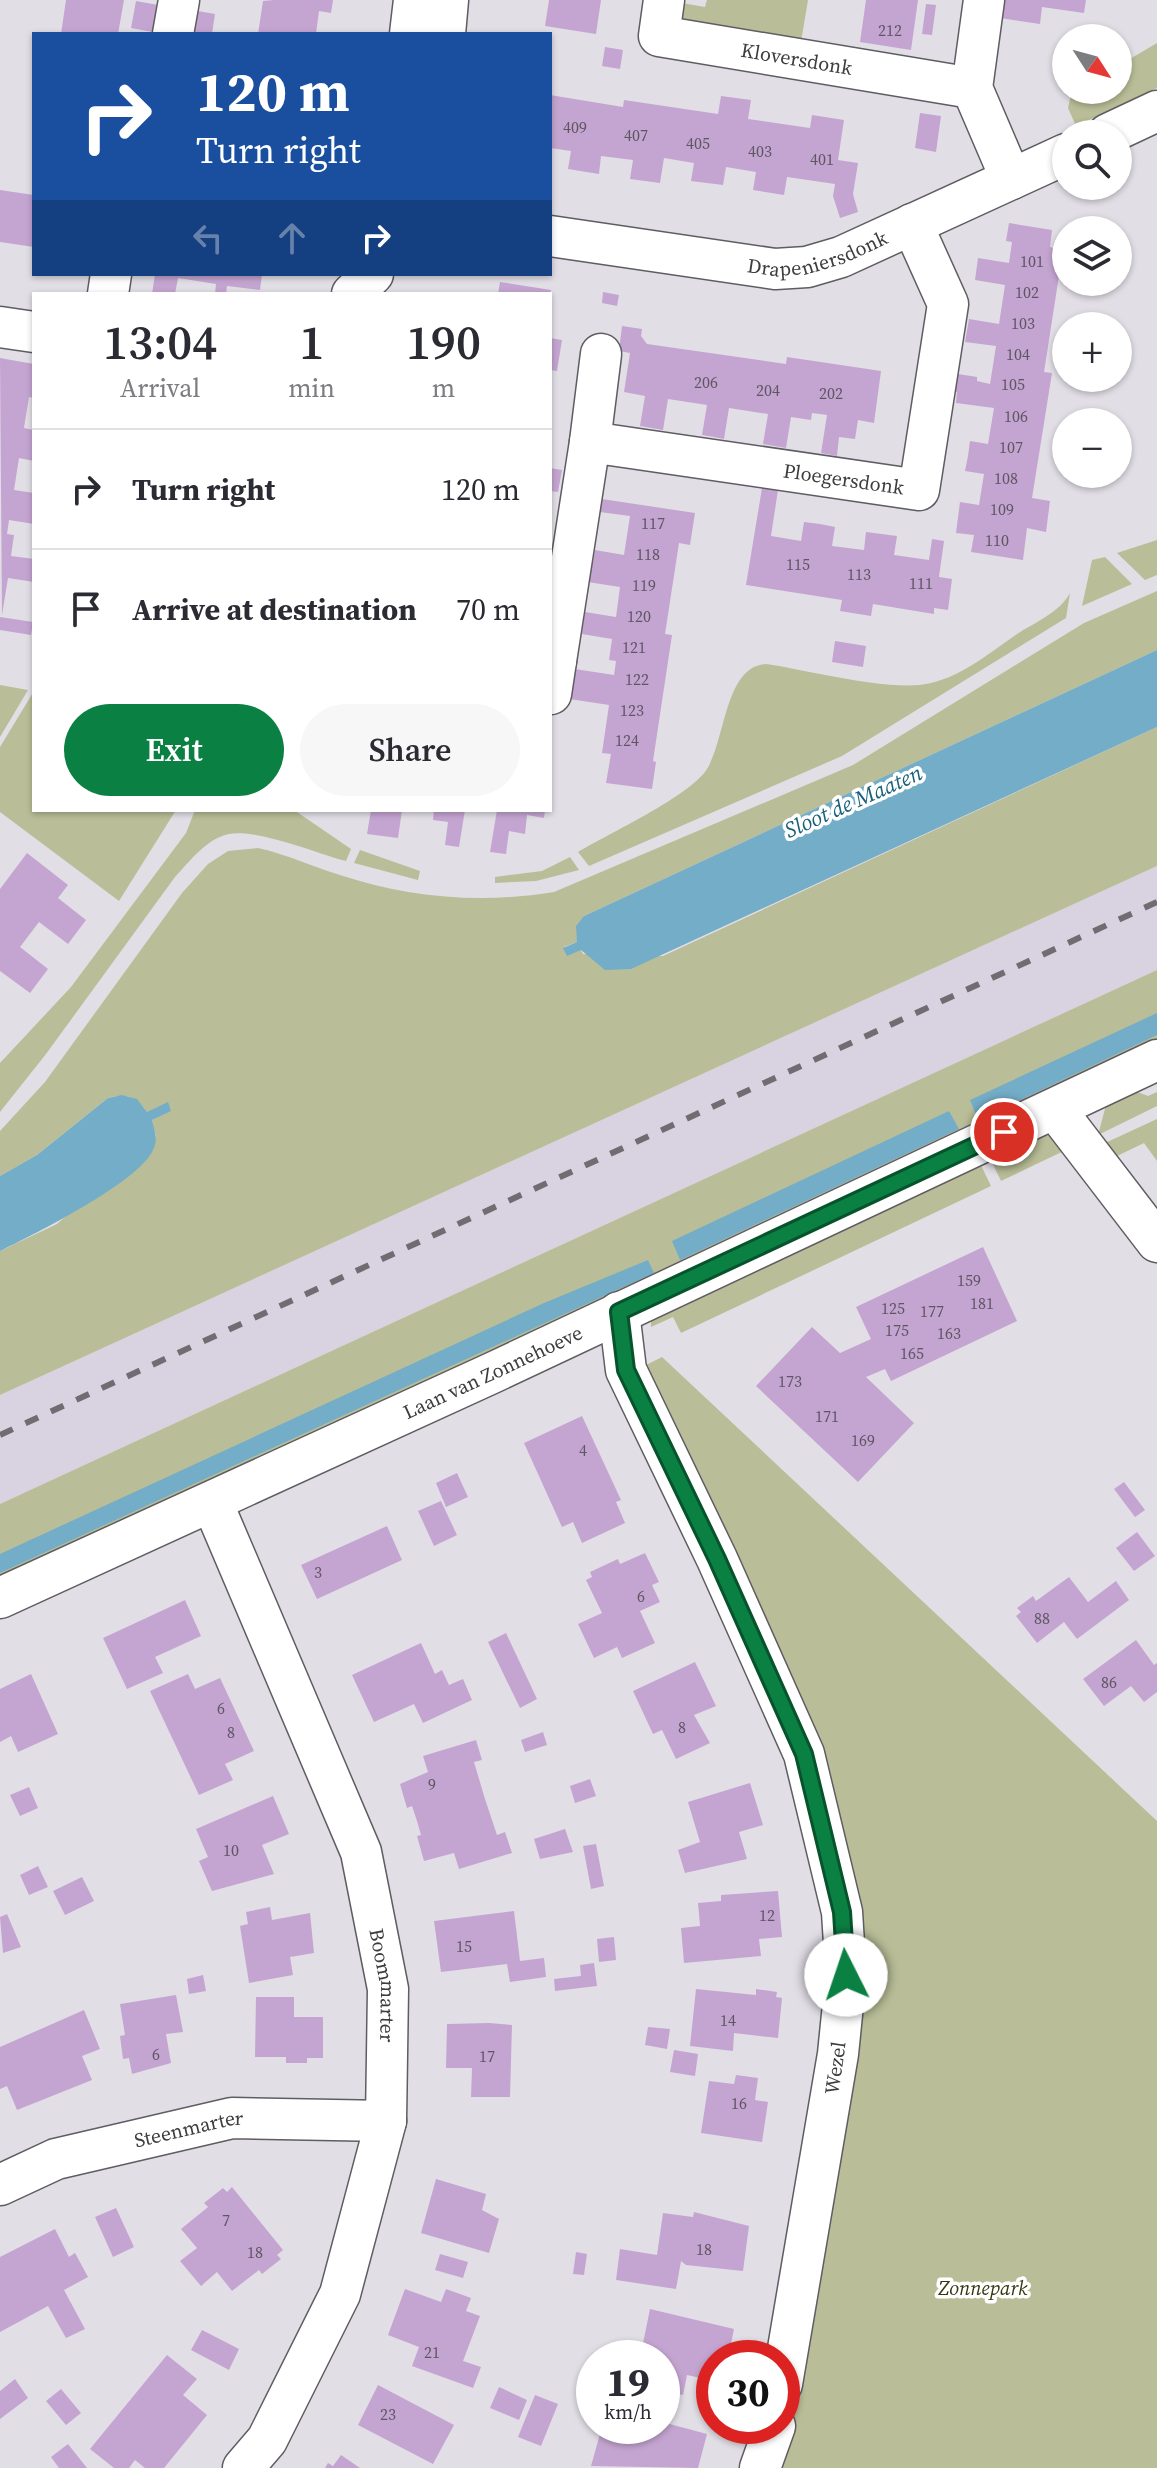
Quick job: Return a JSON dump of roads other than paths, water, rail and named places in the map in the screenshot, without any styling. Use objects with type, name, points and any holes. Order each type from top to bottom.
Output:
[{"type":"street","points":[[173,32],[179,0]]},
{"type":"street","points":[[410,32],[414,0]]},
{"type":"street","points":[[445,32],[448,0]]},
{"type":"street","name":"Kloversdonk","points":[[664,0],[659,36],[972,88]]},
{"type":"street","points":[[984,0],[972,88],[1011,179]]},
{"type":"street","points":[[1132,123],[1157,111]]},
{"type":"street","name":"Drapeniersdonk","points":[[552,236],[775,269],[807,267],[841,257],[1052,160]]},
{"type":"street","name":"Ploegersdonk","points":[[590,442],[919,490],[948,304],[912,224]]},
{"type":"street","points":[[354,292],[371,276]]},
{"type":"street","points":[[0,327],[32,332]]},
{"type":"street","points":[[552,672],[590,442],[601,354]]},
{"type":"street","name":"Laan van Zonnehoeve","points":[[0,1598],[1157,1060]]},
{"type":"street","points":[[1055,1109],[1157,1242]]},
{"type":"street","name":"Wezel","points":[[619,1312],[626,1370],[717,1559],[804,1754],[842,1912],[846,1975],[838,2054],[789,2340]]},
{"type":"street","name":"Boommarter","points":[[212,1502],[361,1852],[388,1989],[386,2121],[340,2294],[267,2440],[243,2468]]},
{"type":"street","name":"Steenmarter","points":[[0,2185],[56,2159],[232,2118],[386,2121]]},
{"type":"street","points":[[760,2468],[769,2444]]},
{"type":"water","name":"Sloot de Maaten","points":[[1157,650],[1157,727],[631,969],[605,970],[581,950],[567,956],[563,948],[577,942],[576,926],[584,916]]},
{"type":"water","points":[[1157,1013],[1157,1035],[978,1120],[970,1100]]},
{"type":"water","points":[[122,1095],[137,1099],[147,1112],[168,1102],[171,1111],[152,1120],[155,1143],[144,1163],[107,1192],[0,1251],[0,1176],[37,1155],[108,1098]]},
{"type":"water","points":[[949,1111],[959,1129],[680,1260],[672,1241]]},
{"type":"water","points":[[648,1260],[654,1273],[0,1573],[0,1554],[544,1303]]},
{"type":"railway","points":[[0,1435],[1157,902]]},
{"type":"park label","name":"Zonnepark","points":[[983,2288]]}]
